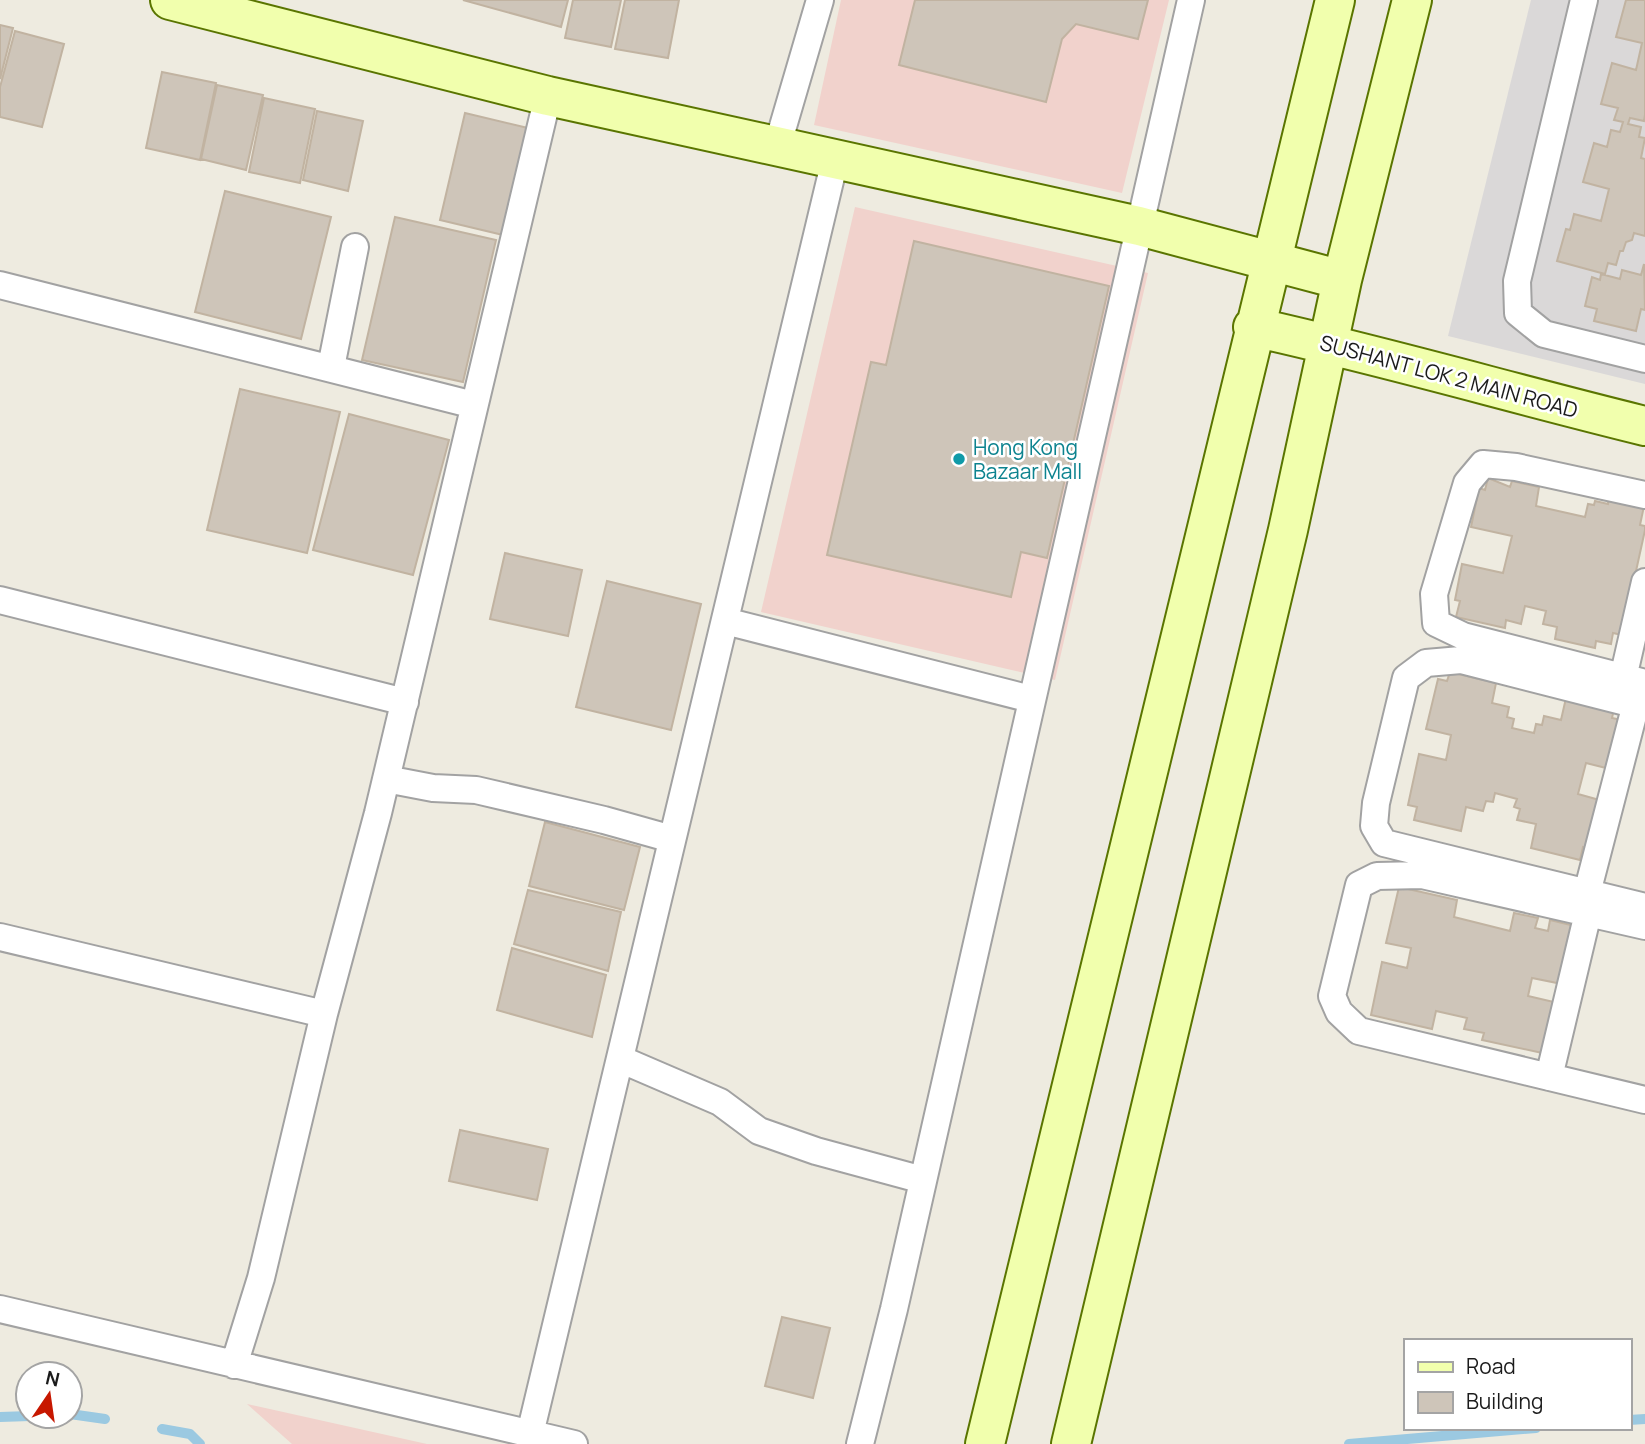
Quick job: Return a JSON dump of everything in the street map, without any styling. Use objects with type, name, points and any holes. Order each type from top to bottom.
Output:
[{"type":"main road","points":[[170,0],[548,96],[1139,226],[1342,280]]},
{"type":"main road","points":[[985,1444],[1046,1200],[1253,327],[1335,0]]},
{"type":"main road","points":[[1072,1444],[1213,852],[1342,280],[1412,0]]},
{"type":"main road","name":"SUSHANT LOK 2 MAIN ROAD","points":[[1253,327],[1329,344],[1480,386],[1645,426]]},
{"type":"street","points":[[777,147],[820,0]]},
{"type":"street","points":[[860,1444],[923,1180],[1191,0]]},
{"type":"street","points":[[1584,0],[1517,281],[1518,313],[1544,334],[1645,359]]},
{"type":"street","points":[[234,1365],[261,1279],[324,1014],[386,779],[548,96]]},
{"type":"street","points":[[530,1434],[835,160]]},
{"type":"street","points":[[331,367],[355,247]]},
{"type":"street","points":[[0,285],[474,405]]},
{"type":"street","points":[[1637,693],[1463,636],[1436,623],[1434,594],[1467,483],[1483,464],[1516,467],[1645,495]]},
{"type":"street","points":[[1549,1077],[1637,693],[1645,582]]},
{"type":"street","points":[[0,600],[405,702]]},
{"type":"street","points":[[725,621],[1031,699]]},
{"type":"street","points":[[1637,693],[1461,660],[1426,663],[1406,678],[1376,803],[1374,826],[1384,843],[1587,903],[1645,926]]},
{"type":"street","points":[[386,779],[433,788],[476,790],[672,839]]},
{"type":"street","points":[[1645,907],[1587,903],[1422,875],[1377,876],[1359,885],[1332,996],[1339,1012],[1359,1031],[1645,1100]]},
{"type":"street","points":[[0,937],[324,1014]]},
{"type":"street","points":[[620,1059],[720,1102],[759,1130],[816,1151],[923,1180]]},
{"type":"street","points":[[0,1309],[574,1444]]},
{"type":"shaded area","points":[[841,0],[1169,0],[1122,193],[814,125]]},
{"type":"shaded area","points":[[1531,0],[1645,0],[1645,384],[1448,336]]},
{"type":"shaded area","points":[[855,207],[1148,273],[1055,680],[761,612]]},
{"type":"shaded area","points":[[247,1404],[427,1444],[292,1444]]},
{"type":"building","points":[[463,0],[568,0],[561,27]]},
{"type":"building","points":[[573,0],[621,0],[611,47],[565,38]]},
{"type":"building","points":[[625,0],[679,0],[668,58],[615,49]]},
{"type":"building","points":[[915,0],[1148,0],[1138,39],[1076,24],[1062,39],[1046,102],[899,65]]},
{"type":"building","points":[[1626,0],[1645,0],[1645,115],[1644,121],[1630,118],[1628,124],[1641,127],[1639,137],[1645,138],[1641,158],[1645,159],[1645,236],[1634,233],[1632,240],[1626,242],[1623,251],[1620,251],[1616,265],[1608,263],[1605,274],[1557,261],[1566,229],[1570,230],[1574,214],[1601,221],[1609,189],[1583,182],[1594,143],[1607,147],[1611,130],[1620,132],[1623,122],[1614,120],[1618,108],[1601,104],[1612,63],[1636,70],[1642,43],[1616,37]]},
{"type":"building","points":[[0,25],[13,28],[0,79]]},
{"type":"building","points":[[15,31],[64,44],[42,127],[0,117],[0,87]]},
{"type":"building","points":[[162,72],[216,83],[200,160],[146,148]]},
{"type":"building","points":[[217,85],[263,95],[246,170],[201,159]]},
{"type":"building","points":[[264,98],[315,109],[300,183],[249,172]]},
{"type":"building","points":[[317,111],[363,121],[348,191],[303,180]]},
{"type":"building","points":[[465,113],[528,128],[503,235],[440,220]]},
{"type":"building","points":[[225,191],[331,217],[301,339],[195,312]]},
{"type":"building","points":[[395,217],[496,240],[463,382],[362,360]]},
{"type":"building","name":"Hong Kong Bazaar Mall","points":[[914,241],[1109,286],[1047,558],[1021,552],[1011,597],[827,555],[871,362],[886,365]]},
{"type":"building","points":[[1644,264],[1645,310],[1641,309],[1636,331],[1594,321],[1597,309],[1585,306],[1592,277],[1600,280],[1601,274],[1620,279],[1622,270],[1641,275]]},
{"type":"building","points":[[240,389],[340,412],[307,553],[207,530]]},
{"type":"building","points":[[349,414],[449,440],[413,575],[313,550]]},
{"type":"building","points":[[1488,478],[1510,487],[1512,481],[1539,487],[1536,506],[1585,517],[1588,504],[1594,505],[1595,501],[1608,504],[1609,498],[1644,506],[1640,525],[1645,526],[1645,530],[1622,635],[1613,633],[1611,644],[1596,641],[1595,648],[1555,639],[1557,627],[1543,624],[1546,611],[1525,606],[1521,624],[1506,620],[1505,628],[1456,617],[1460,601],[1455,600],[1462,564],[1503,573],[1512,536],[1471,527],[1479,488],[1485,490]]},
{"type":"building","points":[[505,553],[582,570],[568,636],[490,619]]},
{"type":"building","points":[[607,581],[701,604],[671,730],[576,707]]},
{"type":"building","points":[[1450,672],[1496,683],[1492,703],[1509,707],[1507,717],[1514,719],[1512,728],[1534,733],[1536,724],[1542,725],[1544,716],[1561,720],[1566,698],[1614,709],[1612,718],[1622,720],[1610,769],[1586,763],[1578,794],[1603,801],[1591,849],[1583,847],[1580,860],[1531,848],[1536,824],[1517,820],[1520,809],[1514,807],[1517,799],[1495,793],[1493,802],[1486,801],[1483,811],[1466,807],[1461,831],[1414,820],[1417,807],[1408,805],[1419,754],[1446,760],[1451,735],[1426,729],[1438,679],[1447,681]]},
{"type":"building","points":[[545,822],[640,847],[624,910],[529,886]]},
{"type":"building","points":[[1399,887],[1457,900],[1454,917],[1510,931],[1514,913],[1538,918],[1535,928],[1548,931],[1550,920],[1575,926],[1562,984],[1532,978],[1528,996],[1558,1003],[1547,1054],[1482,1040],[1484,1033],[1464,1029],[1467,1018],[1436,1011],[1432,1029],[1371,1015],[1382,962],[1407,968],[1411,948],[1386,943]]},
{"type":"building","points":[[528,890],[621,912],[608,971],[514,944]]},
{"type":"building","points":[[512,948],[606,975],[592,1037],[497,1010]]},
{"type":"building","points":[[460,1130],[548,1149],[537,1200],[449,1181]]},
{"type":"building","points":[[782,1317],[830,1328],[813,1398],[765,1386]]},
{"type":"waterway","points":[[84,1416],[105,1419]]},
{"type":"waterway","points":[[0,1417],[14,1417]]},
{"type":"waterway","points":[[1631,1420],[1645,1419]]},
{"type":"waterway","points":[[162,1429],[190,1434],[200,1444]]},
{"type":"waterway","points":[[1349,1444],[1513,1430]]},
{"type":"place","name":"Hong Kong Bazaar Mall","points":[[959,459]]}]
